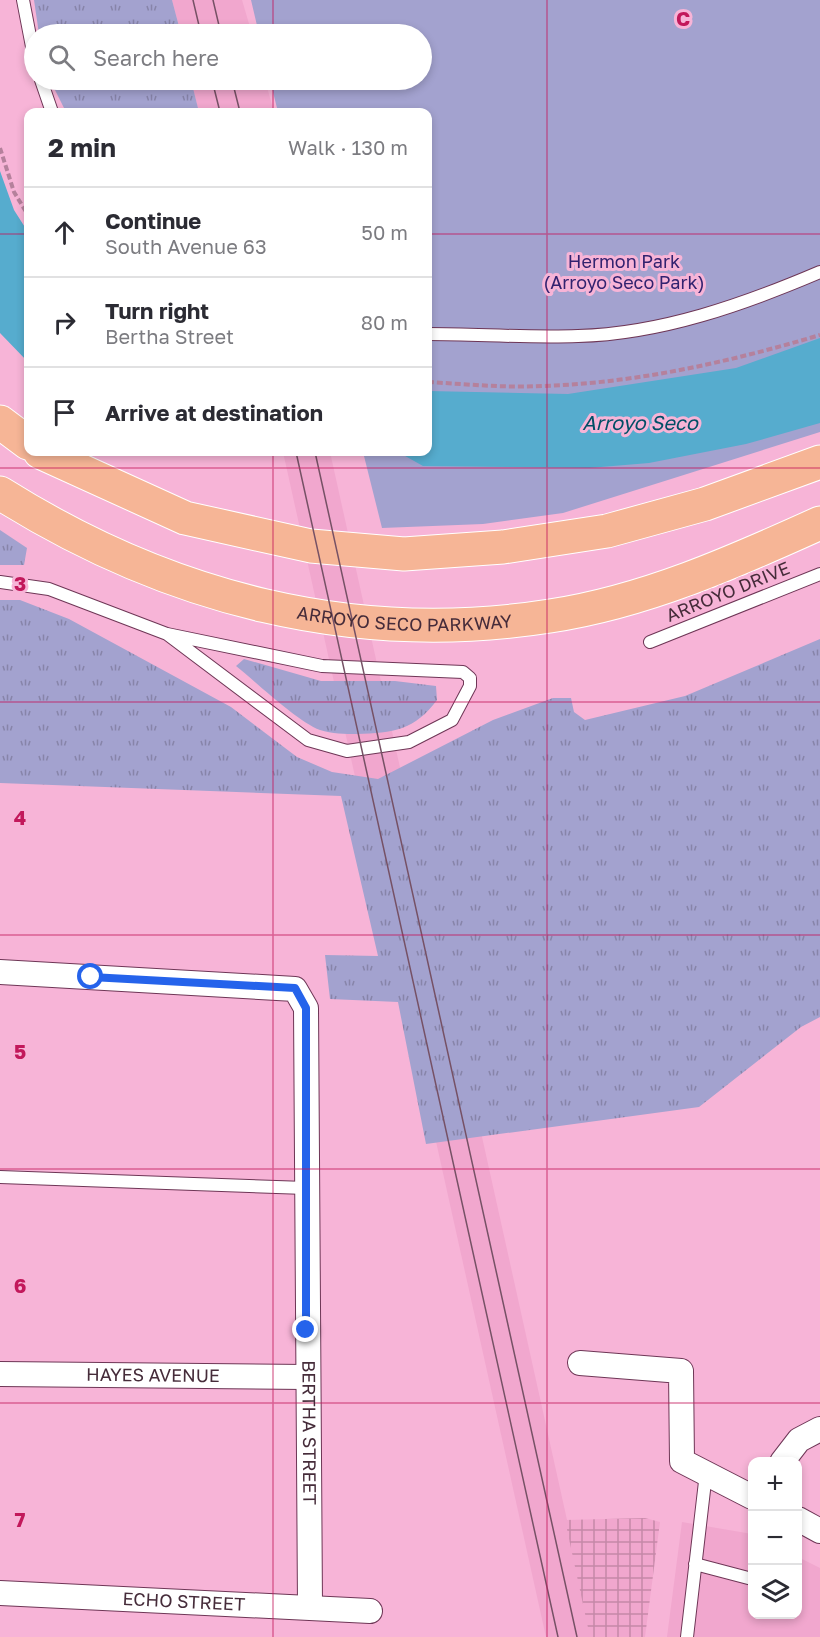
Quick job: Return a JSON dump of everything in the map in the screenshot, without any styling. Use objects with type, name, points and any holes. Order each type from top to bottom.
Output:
[{"type":"highway","points":[[0,422],[24,440]]},
{"type":"highway","points":[[49,456],[185,518],[310,546],[404,554],[503,547],[607,531],[705,504],[820,462]]},
{"type":"highway","name":"ARROYO SECO PARKWAY","points":[[0,494],[51,525],[122,560],[187,584],[247,603],[316,616],[388,624],[468,625],[551,616],[618,601],[689,579],[820,523]]},
{"type":"street","name":"BERTHA STREET","points":[[0,972],[295,988],[306,1008],[306,1377],[310,1606]]},
{"type":"street","points":[[579,1363],[681,1371],[682,1461],[748,1494]]},
{"type":"street","name":"HAYES AVENUE","points":[[0,1374],[306,1377]]},
{"type":"street","points":[[785,1457],[799,1440],[820,1429]]},
{"type":"street","points":[[802,1521],[820,1530]]},
{"type":"street","name":"ECHO STREET","points":[[0,1593],[310,1606],[370,1611]]},
{"type":"lane","points":[[23,0],[28,24]]},
{"type":"lane","points":[[44,90],[50,108]]},
{"type":"lane","points":[[432,334],[579,336],[651,328],[738,304],[820,272]]},
{"type":"lane","name":"ARROYO DRIVE","points":[[650,642],[820,574]]},
{"type":"lane","points":[[0,582],[49,589],[167,634],[322,666],[463,672],[470,678],[470,686],[452,720],[410,742],[347,751],[308,740],[167,634]]},
{"type":"lane","points":[[0,1177],[306,1188]]},
{"type":"lane","points":[[690,1635],[695,1564],[706,1473]]},
{"type":"lane","points":[[695,1564],[748,1578]]},
{"type":"path","points":[[0,148],[15,192],[24,208]]},
{"type":"path","points":[[432,382],[540,387],[599,382],[747,357],[820,334]]},
{"type":"shaded area","points":[[172,0],[242,0],[249,24],[178,24]]},
{"type":"shaded area","points":[[194,90],[268,90],[273,108],[198,108]]},
{"type":"shaded area","points":[[284,456],[331,456],[593,1637],[546,1637]]},
{"type":"shaded area","points":[[645,1518],[660,1522],[645,1637],[590,1637],[565,1520]]},
{"type":"shaded area","points":[[682,1522],[748,1533],[748,1619],[802,1619],[802,1559],[820,1568],[820,1637],[667,1637]]},
{"type":"green space","points":[[34,0],[172,0],[178,24],[38,24]]},
{"type":"green space","name":"Hermon Park (Arroyo Seco Park)","points":[[251,0],[820,0],[820,432],[563,513],[483,524],[382,528],[364,456],[432,456],[432,108],[277,108],[272,90],[432,90],[432,24],[257,24]]},
{"type":"green space","points":[[55,90],[194,90],[198,108],[64,108]]},
{"type":"green space","points":[[0,530],[27,548],[24,565],[0,565]]},
{"type":"green space","points":[[0,600],[20,600],[69,619],[231,707],[297,757],[332,772],[378,779],[493,720],[553,698],[571,698],[574,712],[585,720],[685,696],[820,639],[820,1017],[801,1027],[699,1107],[426,1144],[398,1002],[330,999],[325,955],[378,956],[341,796],[0,783]]},
{"type":"green space","points":[[244,659],[321,681],[395,681],[436,686],[437,700],[412,724],[392,731],[348,734],[329,732],[311,726],[300,719],[236,666]]},
{"type":"water","points":[[0,171],[14,210],[24,226],[24,358],[0,333]]},
{"type":"water","name":"Arroyo Seco","points":[[820,338],[820,423],[746,444],[649,463],[589,468],[423,466],[405,456],[432,456],[432,391],[568,394],[736,368]]},
{"type":"tram line","points":[[193,0],[199,24]]},
{"type":"tram line","points":[[213,0],[219,24]]},
{"type":"tram line","points":[[214,90],[219,108]]},
{"type":"tram line","points":[[234,90],[239,108]]},
{"type":"tram line","points":[[297,456],[558,1637]]},
{"type":"tram line","points":[[316,456],[577,1637]]},
{"type":"route","points":[[91,977],[295,988],[306,1008],[306,1330]]}]
